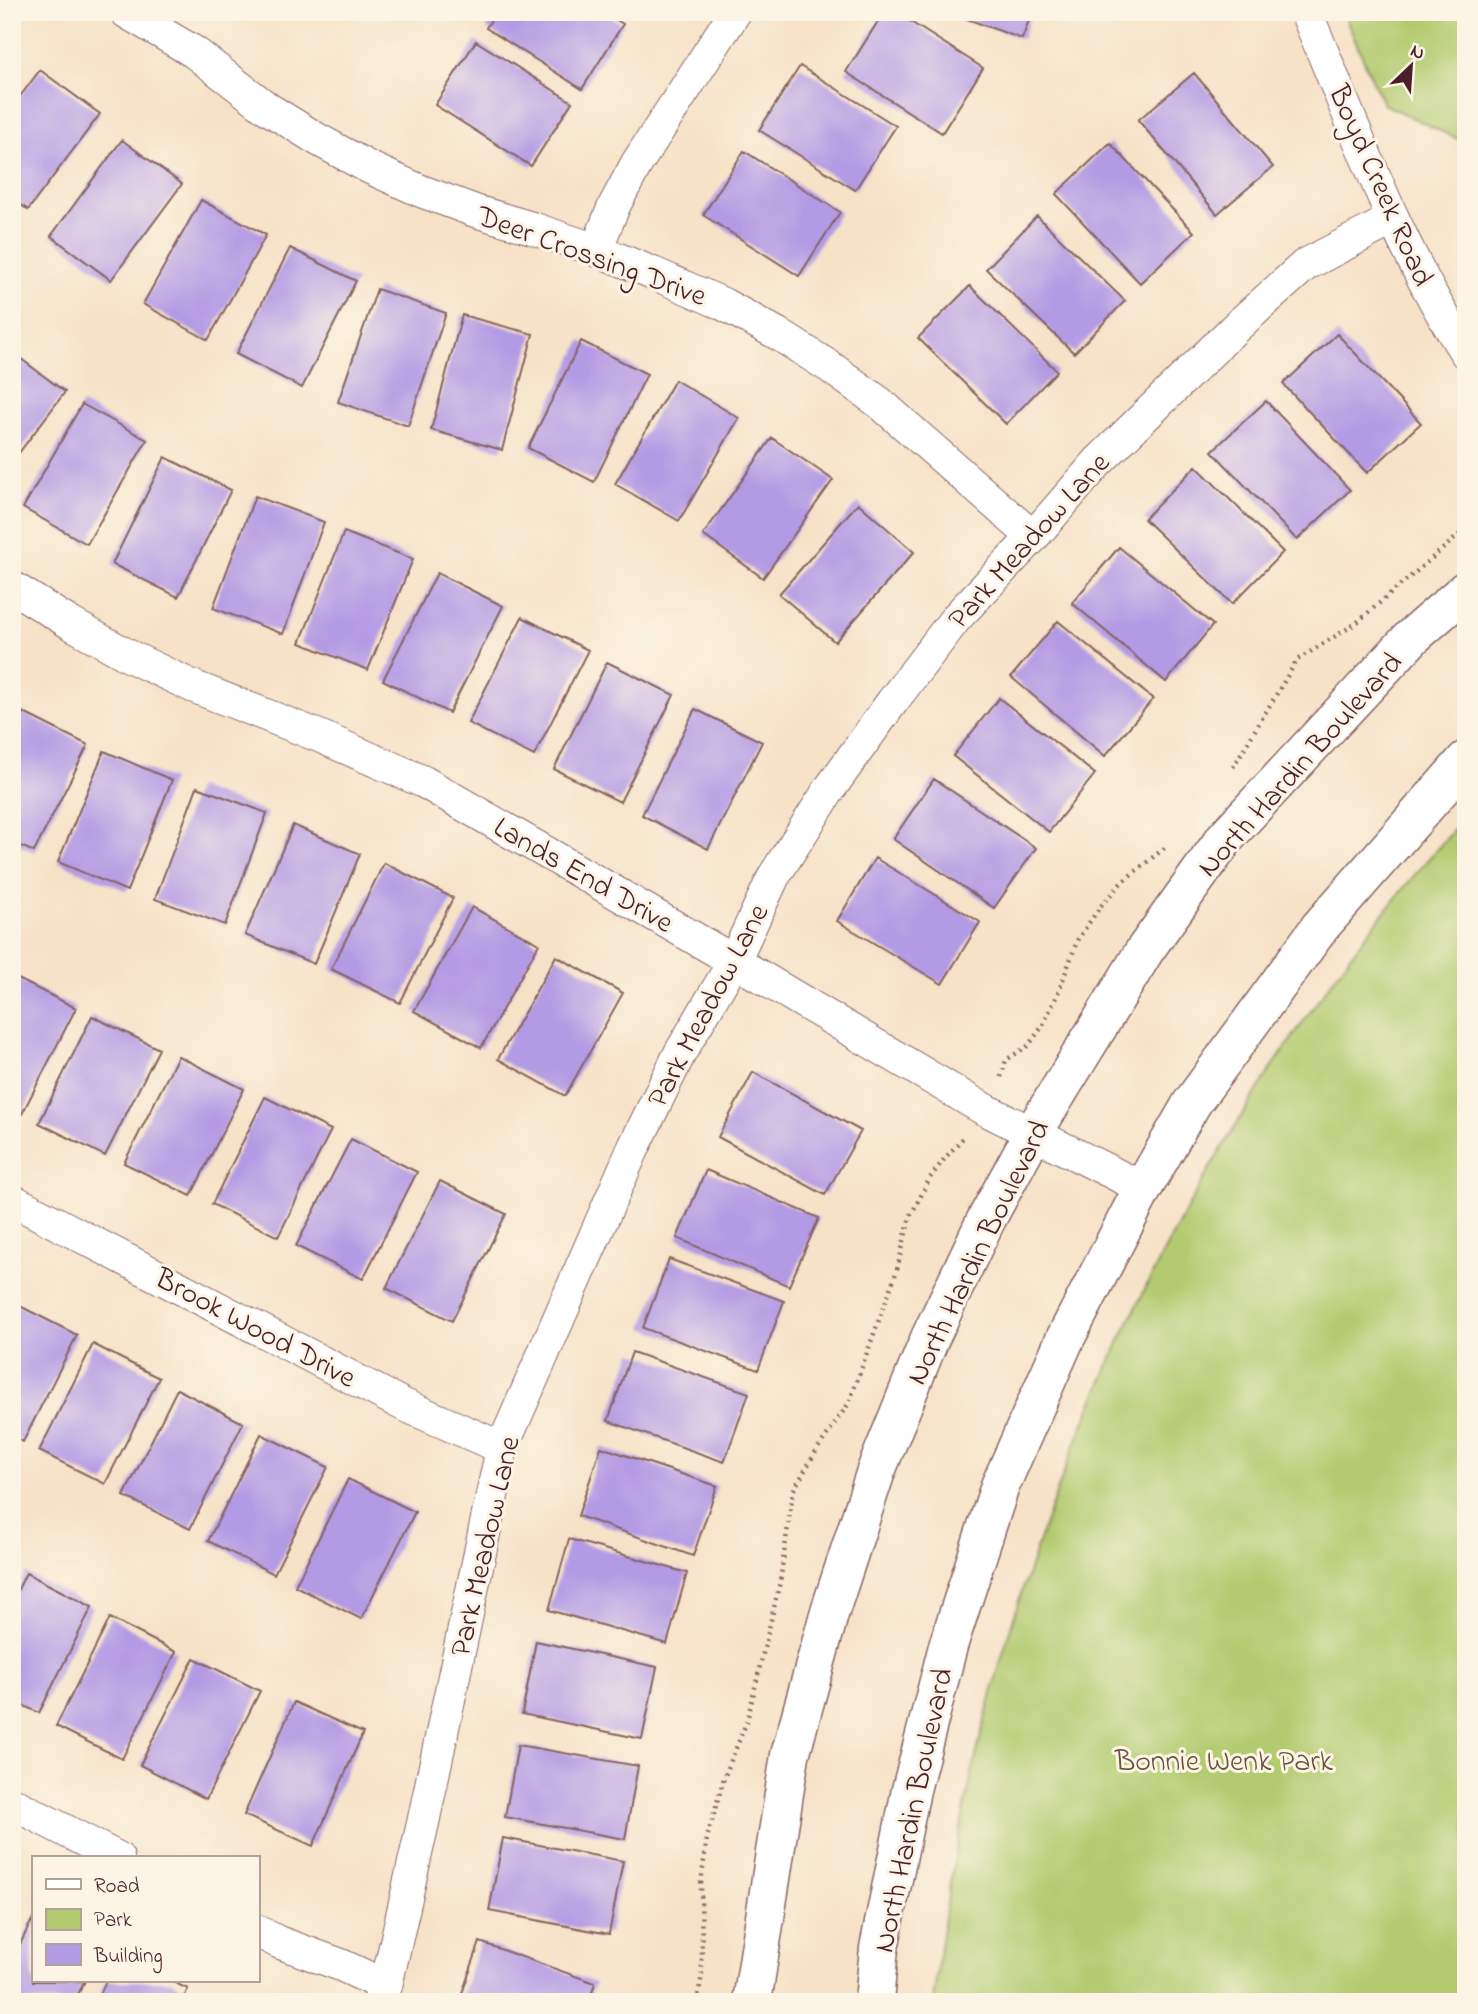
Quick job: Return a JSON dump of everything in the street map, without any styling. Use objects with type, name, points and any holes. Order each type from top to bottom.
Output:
[{"type":"main road","name":"North Hardin Boulevard","points":[[752,2002],[790,1755],[830,1611],[876,1471],[930,1338],[985,1222],[1033,1133],[1145,950],[1225,838],[1412,638],[1466,590]]},
{"type":"main road","name":"North Hardin Boulevard","points":[[874,2002],[879,1948],[911,1790],[948,1646],[1000,1486],[1065,1339],[1143,1188],[1192,1103],[1320,927],[1466,760]]},
{"type":"street","name":"Deer Crossing Drive","points":[[126,12],[194,52],[267,108],[368,167],[475,211],[596,250],[723,304],[778,334],[880,403],[1033,537]]},
{"type":"street","points":[[596,250],[614,206],[637,163],[735,12]]},
{"type":"street","name":"Boyd Creek Road","points":[[1306,12],[1393,219],[1422,278],[1466,354]]},
{"type":"street","name":"Park Meadow Lane","points":[[382,1994],[423,1823],[502,1448],[633,1149],[680,1054],[734,961],[774,876],[831,787],[956,618],[1033,537],[1098,462],[1234,328],[1305,265],[1393,219]]},
{"type":"street","name":"Lands End Drive","points":[[12,587],[129,656],[192,686],[319,736],[424,782],[982,1108],[1143,1188]]},
{"type":"street","name":"Brook Wood Drive","points":[[12,1200],[402,1404],[502,1448]]},
{"type":"street","points":[[12,1803],[114,1856]]},
{"type":"street","points":[[259,1932],[278,1942],[341,1965],[382,1994]]},
{"type":"path","points":[[697,2002],[702,1975],[701,1883],[706,1838],[724,1778],[747,1721],[780,1582],[793,1491],[849,1403],[896,1273],[910,1217],[930,1178],[945,1158]]},
{"type":"green space","points":[[1343,12],[1466,12],[1466,143],[1383,104]]},
{"type":"green space","name":"Bonnie Wenk Park","points":[[1466,817],[1466,2002],[933,2002],[952,1870],[980,1741],[1015,1613],[1058,1488],[1109,1365],[1167,1246],[1232,1131],[1305,1019],[1343,967],[1423,865]]},
{"type":"building","points":[[496,12],[603,12],[623,24],[582,89],[486,28]]},
{"type":"building","points":[[884,12],[895,12],[983,68],[942,133],[846,72]]},
{"type":"building","points":[[948,12],[1032,12],[1022,39]]},
{"type":"building","points":[[476,41],[572,102],[531,166],[435,105]]},
{"type":"building","points":[[800,66],[896,126],[855,190],[759,130]]},
{"type":"building","points":[[40,70],[100,114],[28,210],[12,198],[12,107]]},
{"type":"building","points":[[1194,73],[1273,167],[1217,214],[1138,120]]},
{"type":"building","points":[[122,140],[182,184],[111,280],[51,236]]},
{"type":"building","points":[[1110,143],[1194,232],[1140,283],[1056,194]]},
{"type":"building","points":[[744,151],[840,212],[799,276],[703,215]]},
{"type":"building","points":[[201,200],[266,235],[208,340],[143,304]]},
{"type":"building","points":[[1037,216],[1125,301],[1074,353],[986,269]]},
{"type":"building","points":[[290,248],[356,281],[302,388],[236,354]]},
{"type":"building","points":[[970,286],[1057,371],[1006,424],[918,338]]},
{"type":"building","points":[[377,289],[446,313],[408,426],[338,402]]},
{"type":"building","points":[[462,315],[533,334],[502,450],[431,430]]},
{"type":"building","points":[[1337,334],[1421,423],[1367,473],[1283,384]]},
{"type":"building","points":[[581,341],[647,374],[594,482],[528,448]]},
{"type":"building","points":[[12,352],[65,392],[12,462]]},
{"type":"building","points":[[675,380],[739,418],[679,521],[615,484]]},
{"type":"building","points":[[1266,401],[1350,490],[1297,540],[1212,451]]},
{"type":"building","points":[[82,404],[147,440],[87,544],[23,508]]},
{"type":"building","points":[[772,438],[833,480],[763,578],[703,535]]},
{"type":"building","points":[[165,457],[231,490],[178,597],[112,564]]},
{"type":"building","points":[[1196,466],[1283,552],[1232,604],[1144,519]]},
{"type":"building","points":[[255,496],[324,522],[283,634],[213,608]]},
{"type":"building","points":[[858,503],[914,552],[835,642],[779,594]]},
{"type":"building","points":[[344,532],[413,559],[368,670],[300,643]]},
{"type":"building","points":[[1119,547],[1213,625],[1166,682],[1072,603]]},
{"type":"building","points":[[437,573],[503,606],[449,713],[383,680]]},
{"type":"building","points":[[522,617],[588,650],[534,756],[468,723]]},
{"type":"building","points":[[1058,621],[1153,699],[1105,756],[1011,677]]},
{"type":"building","points":[[607,662],[674,695],[620,802],[554,769]]},
{"type":"building","points":[[999,698],[1095,774],[1049,832],[953,756]]},
{"type":"building","points":[[695,709],[762,742],[708,849],[642,815]]},
{"type":"building","points":[[22,712],[88,745],[34,852],[12,842],[12,731]]},
{"type":"building","points":[[104,751],[172,780],[127,891],[58,862]]},
{"type":"building","points":[[934,779],[1036,848],[994,908],[893,839]]},
{"type":"building","points":[[197,787],[267,813],[225,925],[155,899]]},
{"type":"building","points":[[293,825],[360,854],[314,964],[245,935]]},
{"type":"building","points":[[875,858],[980,922],[942,984],[837,921]]},
{"type":"building","points":[[384,863],[453,898],[400,1003],[331,969]]},
{"type":"building","points":[[472,907],[539,944],[481,1048],[414,1011]]},
{"type":"building","points":[[556,956],[623,993],[565,1096],[498,1059]]},
{"type":"building","points":[[12,976],[76,1008],[22,1114],[12,1109]]},
{"type":"building","points":[[92,1016],[159,1049],[105,1156],[39,1123]]},
{"type":"building","points":[[178,1056],[244,1089],[191,1196],[124,1163]]},
{"type":"building","points":[[753,1072],[861,1131],[825,1195],[718,1137]]},
{"type":"building","points":[[265,1097],[331,1130],[278,1237],[212,1204]]},
{"type":"building","points":[[351,1139],[417,1172],[363,1279],[296,1246]]},
{"type":"building","points":[[706,1170],[819,1218],[789,1286],[677,1238]]},
{"type":"building","points":[[440,1181],[506,1214],[452,1321],[386,1288]]},
{"type":"building","points":[[669,1259],[784,1301],[758,1370],[643,1328]]},
{"type":"building","points":[[12,1302],[77,1335],[23,1442],[12,1436]]},
{"type":"building","points":[[93,1344],[159,1378],[105,1484],[39,1451]]},
{"type":"building","points":[[632,1352],[749,1393],[724,1462],[608,1421]]},
{"type":"building","points":[[177,1389],[243,1423],[190,1529],[124,1496]]},
{"type":"building","points":[[261,1434],[328,1467],[274,1574],[208,1541]]},
{"type":"building","points":[[601,1447],[717,1486],[693,1556],[578,1516]]},
{"type":"building","points":[[348,1479],[415,1512],[361,1619],[295,1586]]},
{"type":"building","points":[[569,1539],[687,1573],[667,1644],[549,1610]]},
{"type":"building","points":[[26,1573],[92,1607],[39,1713],[12,1700],[12,1601]]},
{"type":"building","points":[[110,1618],[176,1652],[122,1759],[56,1726]]},
{"type":"building","points":[[536,1641],[657,1667],[642,1739],[522,1714]]},
{"type":"building","points":[[194,1658],[260,1691],[206,1799],[140,1765]]},
{"type":"building","points":[[294,1702],[363,1733],[313,1846],[244,1815]]},
{"type":"building","points":[[518,1745],[638,1766],[625,1839],[505,1817]]},
{"type":"building","points":[[503,1838],[623,1861],[609,1934],[489,1911]]},
{"type":"building","points":[[32,1920],[32,1982],[84,1982],[74,2002],[12,2002],[12,1960]]},
{"type":"building","points":[[480,1942],[595,1983],[589,2002],[459,2002]]},
{"type":"building","points":[[106,1982],[173,1982],[188,1989],[182,2002],[96,2002]]}]
